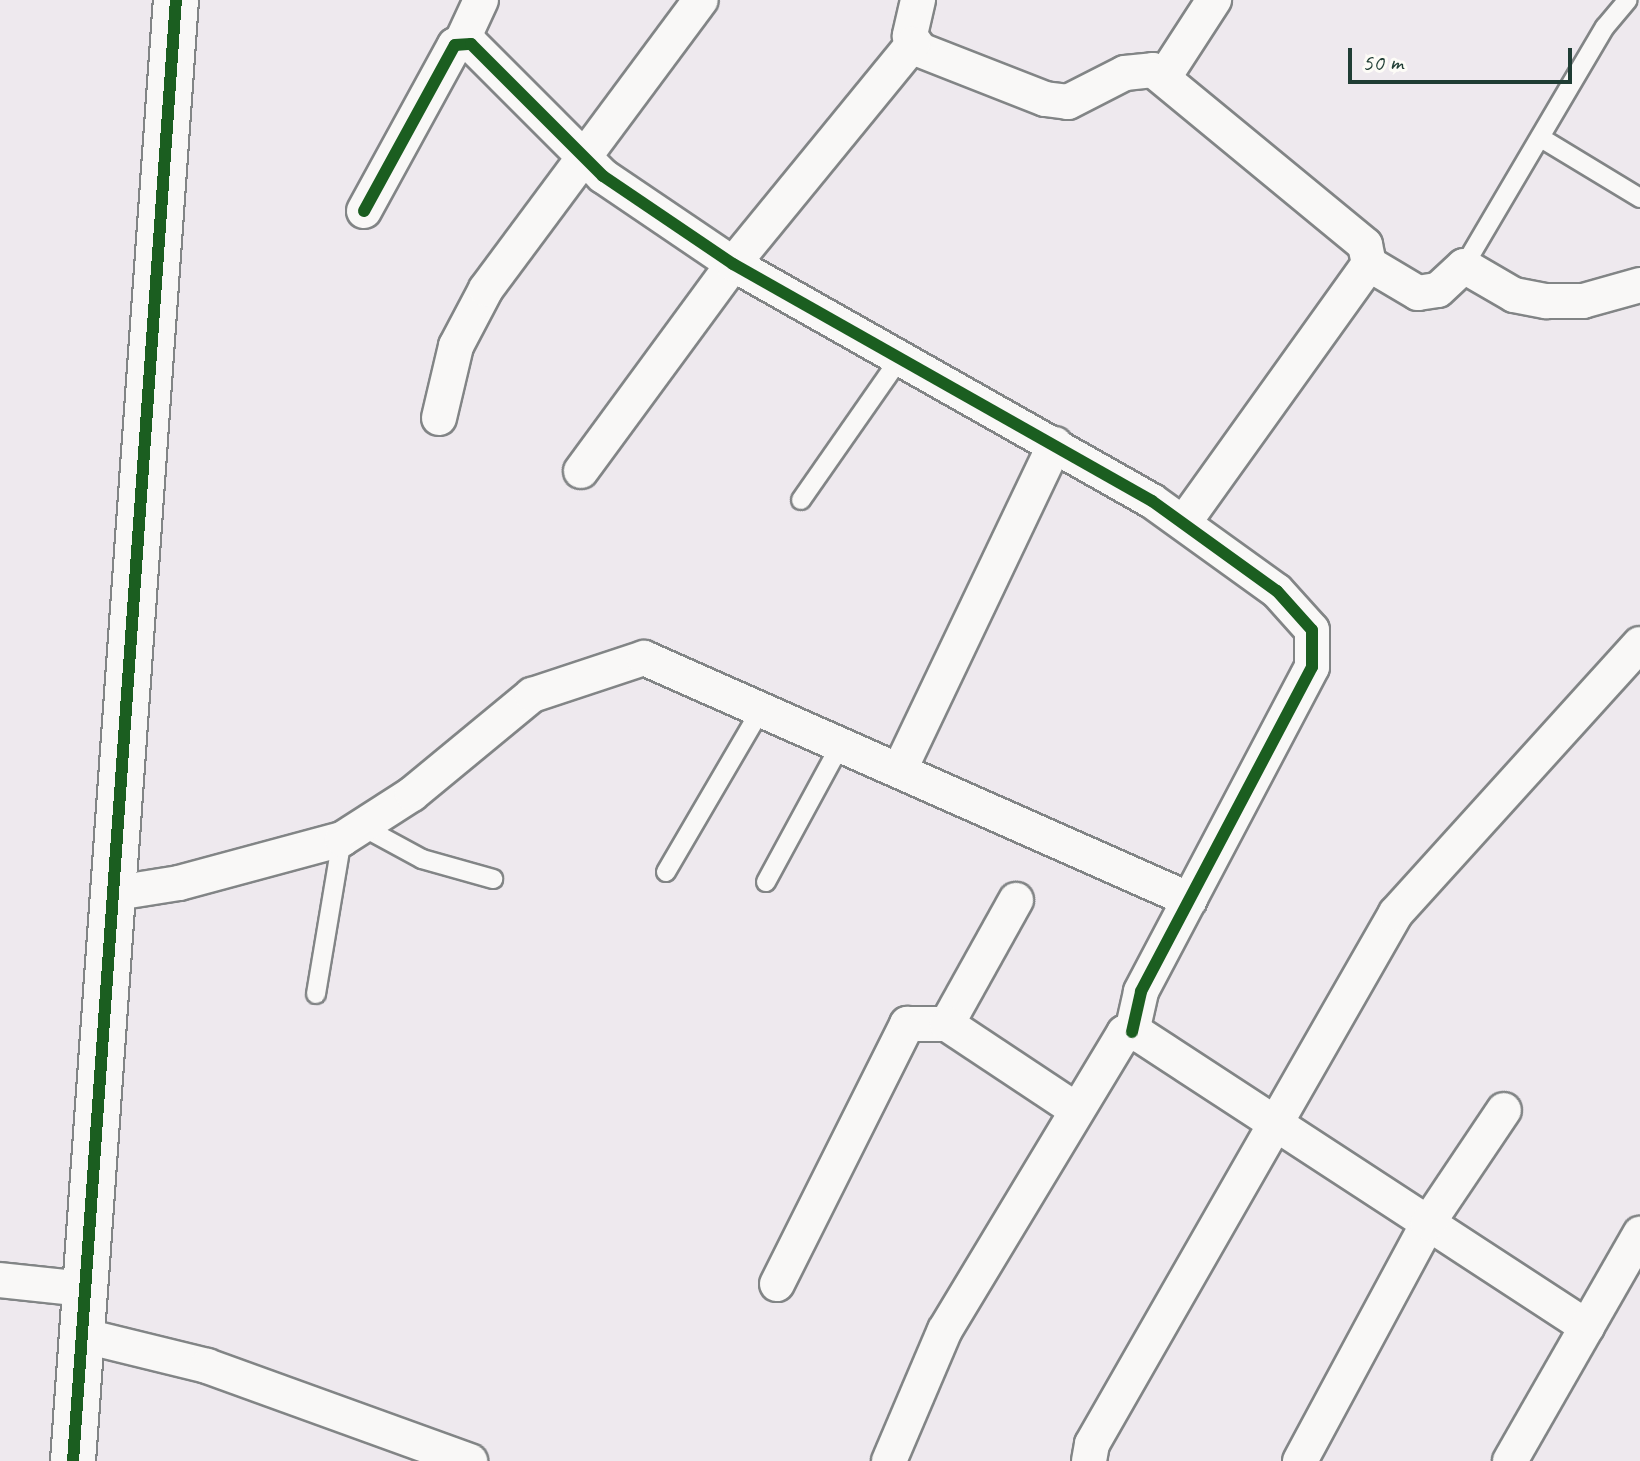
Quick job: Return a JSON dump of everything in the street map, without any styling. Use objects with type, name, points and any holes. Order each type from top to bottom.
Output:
[{"type":"street","points":[[73,1461],[110,894],[176,0]]},
{"type":"street","points":[[364,211],[462,41],[481,0]]},
{"type":"street","points":[[439,418],[456,346],[486,289],[701,0]]},
{"type":"street","points":[[581,471],[733,264],[913,44],[918,0]]},
{"type":"street","points":[[1164,77],[1214,0]]},
{"type":"street","points":[[462,41],[603,176],[733,264],[1055,444],[1184,522],[1277,591],[1312,630],[1312,667],[1141,992],[1132,1032]]},
{"type":"street","points":[[913,44],[1045,99],[1068,102],[1125,73],[1153,70],[1360,238],[1369,264],[1418,293],[1438,290],[1464,266],[1514,295],[1546,301],[1583,301],[1640,285]]},
{"type":"street","points":[[1184,522],[1369,264]]},
{"type":"street","points":[[900,769],[1055,444]]},
{"type":"street","points":[[1089,1461],[1092,1444],[1396,913],[1640,644]]},
{"type":"street","points":[[110,894],[179,883],[353,834],[532,695],[633,660],[658,659],[1190,900]]},
{"type":"street","points":[[947,1024],[1016,900]]},
{"type":"street","points":[[777,1284],[899,1035],[919,1021],[947,1024],[1075,1109]]},
{"type":"street","points":[[889,1461],[945,1330],[1118,1036],[1132,1032],[1587,1327]]},
{"type":"street","points":[[1300,1461],[1428,1223],[1504,1110]]},
{"type":"street","points":[[1510,1461],[1640,1234]]},
{"type":"street","points":[[0,1280],[84,1289]]},
{"type":"street","points":[[81,1335],[207,1366],[470,1461]]},
{"type":"lane","points":[[1464,266],[1605,27],[1628,0]]},
{"type":"lane","points":[[1541,138],[1640,198]]},
{"type":"lane","points":[[801,500],[900,358]]},
{"type":"lane","points":[[666,872],[763,706]]},
{"type":"lane","points":[[766,882],[842,742]]},
{"type":"lane","points":[[316,994],[353,834],[422,859],[493,879]]},
{"type":"cycle path","points":[[73,1461],[176,0]]},
{"type":"cycle path","points":[[364,211],[455,45],[471,44],[603,176],[733,264],[1152,501],[1277,591],[1312,630],[1312,667],[1141,992],[1132,1032]]}]
